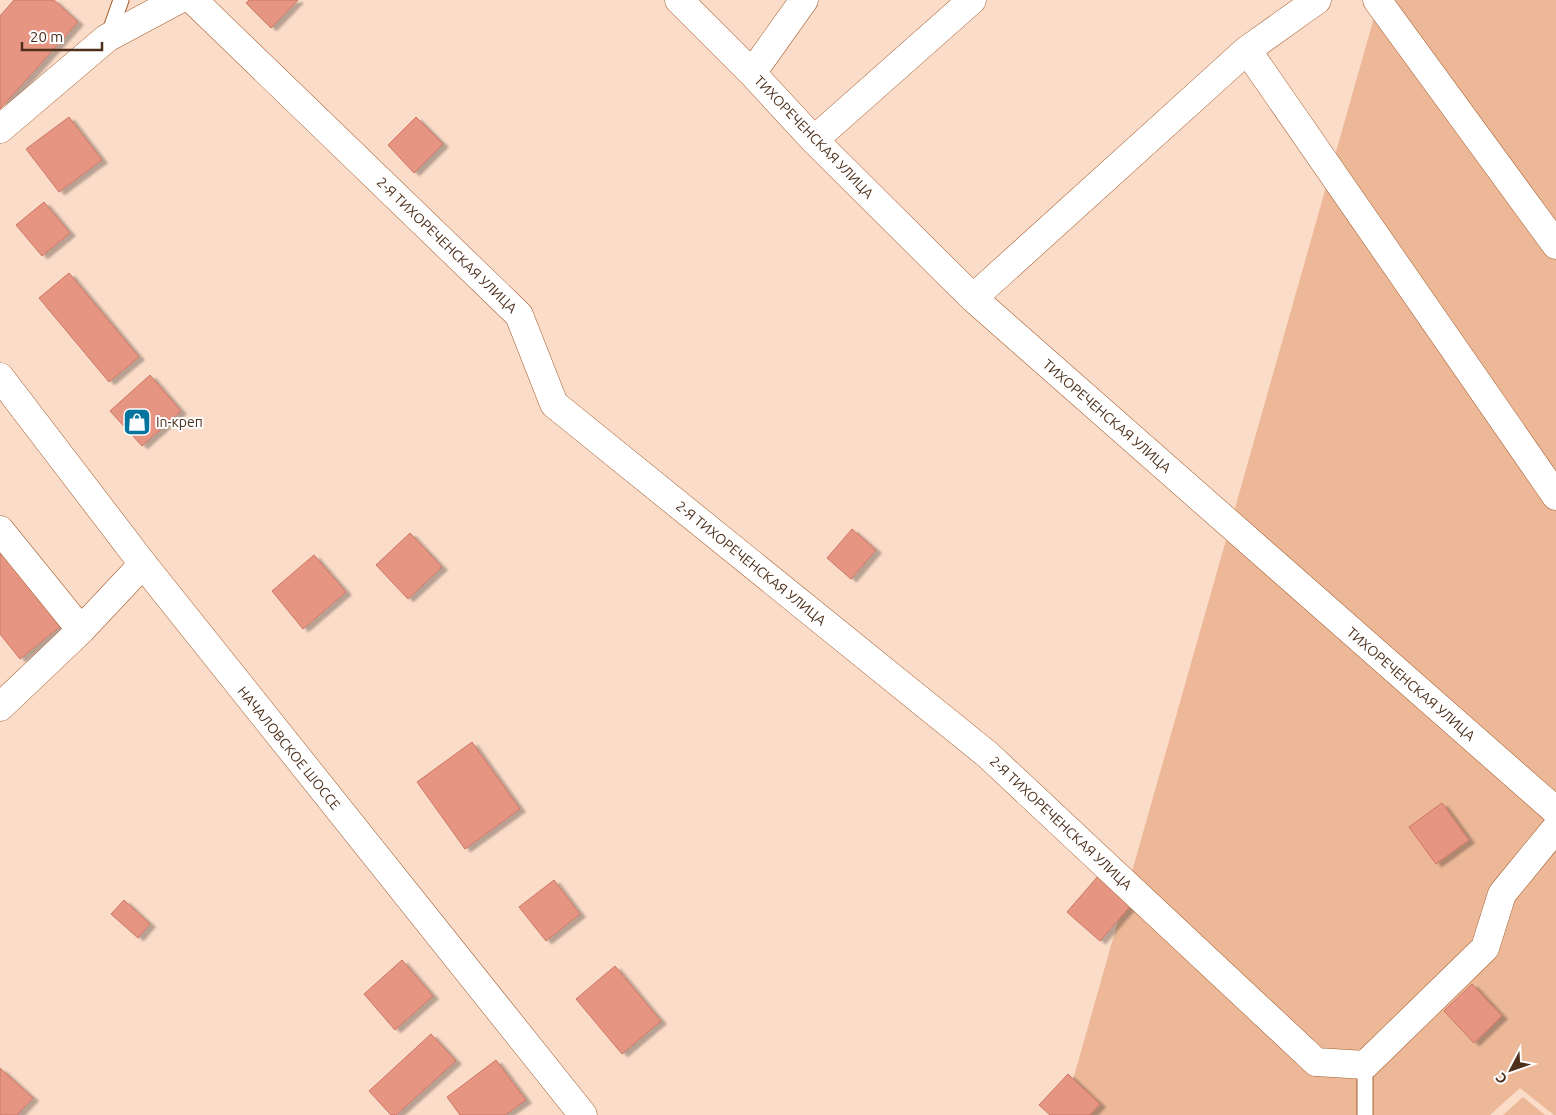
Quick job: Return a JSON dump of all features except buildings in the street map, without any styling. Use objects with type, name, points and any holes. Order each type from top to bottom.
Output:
[{"type":"street","points":[[0,129],[107,38],[178,0]]},
{"type":"street","name":"2-Я ТИХОРЕЧЕНСКАЯ УЛИЦА","points":[[193,0],[519,315],[554,404],[988,755],[1316,1062],[1365,1065]]},
{"type":"street","name":"ТИХОРЕЧЕНСКАЯ УЛИЦА","points":[[679,0],[752,73],[814,140],[973,298],[1556,811]]},
{"type":"street","points":[[752,73],[804,0]]},
{"type":"street","points":[[814,140],[972,0]]},
{"type":"street","points":[[973,298],[1247,50],[1316,0]]},
{"type":"street","points":[[1377,0],[1556,244]]},
{"type":"street","points":[[1247,50],[1556,496]]},
{"type":"street","name":"НАЧАЛОВСКОЕ ШОССЕ","points":[[0,377],[143,564],[583,1115]]},
{"type":"street","points":[[0,530],[82,630]]},
{"type":"street","points":[[0,707],[82,630],[143,564]]},
{"type":"street","points":[[1365,1065],[1485,948],[1502,894],[1556,828]]},
{"type":"lane","points":[[107,38],[121,0]]},
{"type":"lane","points":[[1365,1065],[1365,1115]]},
{"type":"shaded area","points":[[1379,0],[1556,0],[1556,1115],[1520,1088],[1490,1115],[1063,1115]]},
{"type":"shaded area","points":[[1523,1097],[1545,1115],[1503,1115]]},
{"type":"place","name":"In-креп","points":[[137,422]]}]
